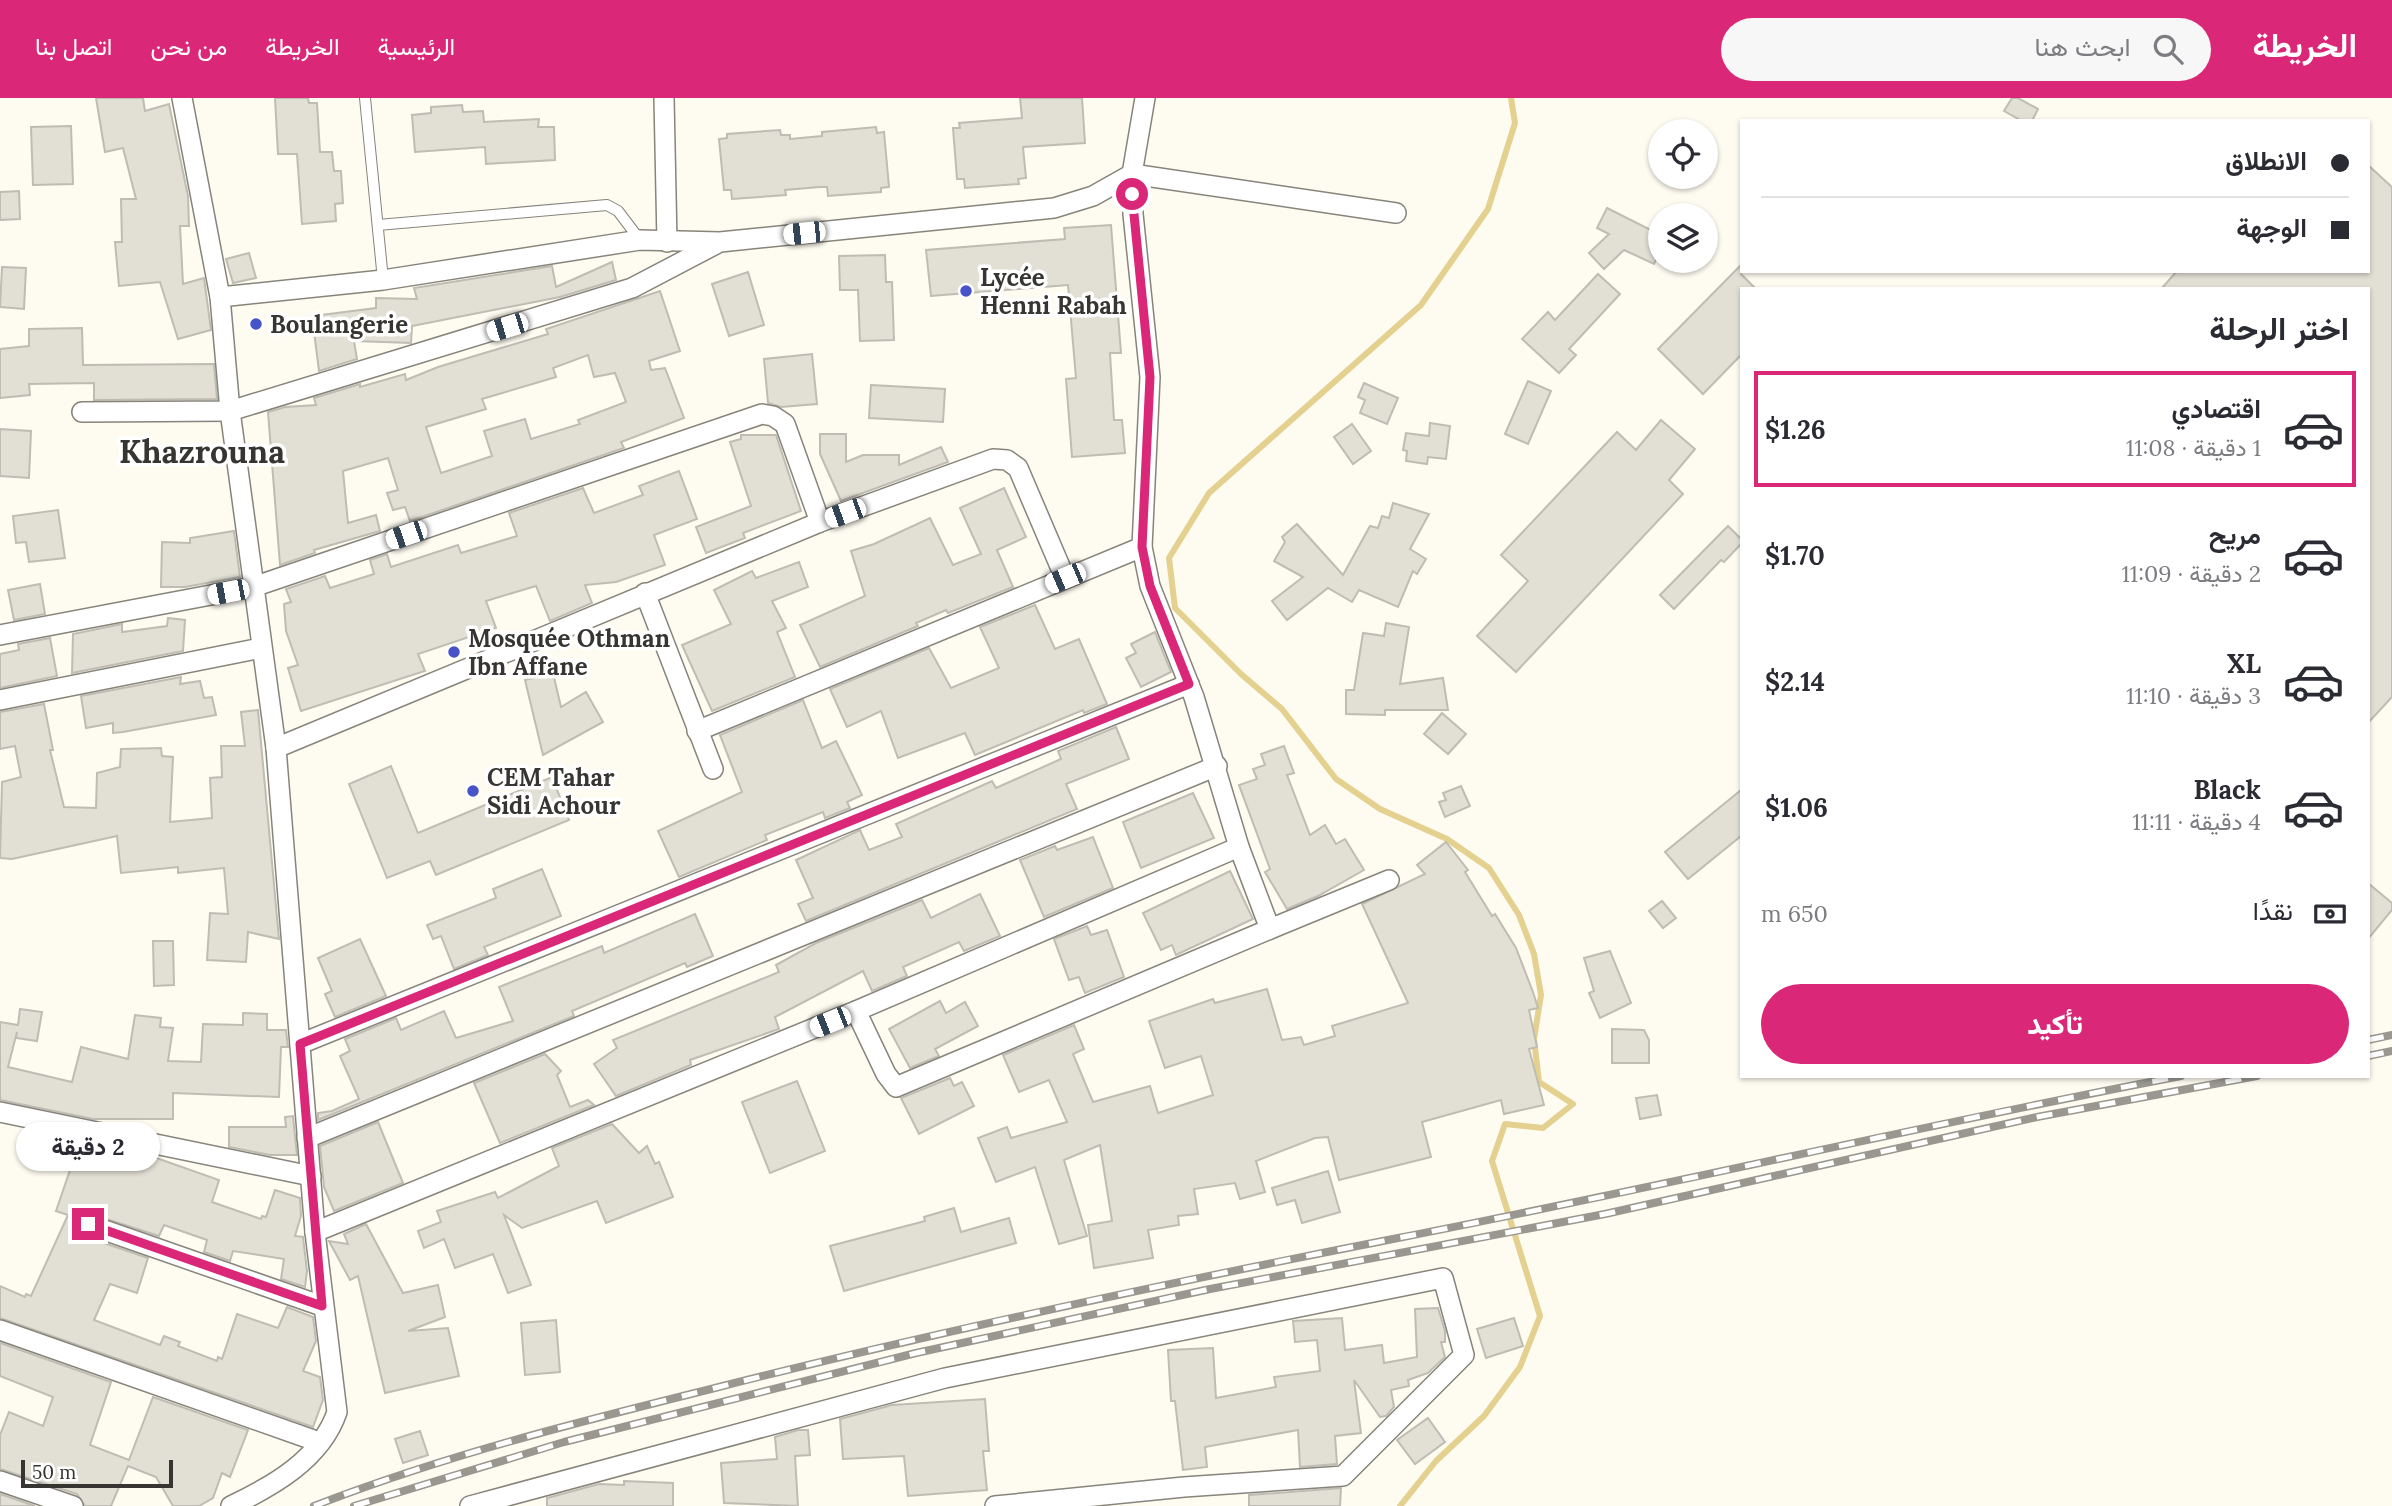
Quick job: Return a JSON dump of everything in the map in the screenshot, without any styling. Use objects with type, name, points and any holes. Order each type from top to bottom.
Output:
[{"type":"street","points":[[182,98],[220,297],[230,411],[276,748],[315,1232],[337,1412],[332,1427],[297,1468],[268,1488],[231,1506]]},
{"type":"street","points":[[664,98],[667,242]]},
{"type":"street","points":[[1146,98],[1132,174],[1133,214],[1150,377],[1142,547],[1150,586],[1189,684],[1217,766],[1239,847],[1270,929]]},
{"type":"street","points":[[220,297],[383,280],[640,240],[720,242],[1054,208],[1093,196],[1132,174],[1396,213]]},
{"type":"street","points":[[82,412],[230,411],[632,288],[720,242]]},
{"type":"street","points":[[0,635],[253,587],[762,414],[773,416],[785,424],[820,522]]},
{"type":"street","points":[[276,748],[820,522],[993,459],[1007,460],[1018,468],[1065,578]]},
{"type":"street","points":[[697,732],[1142,547]]},
{"type":"street","points":[[645,593],[713,769]]},
{"type":"street","points":[[0,700],[261,648]]},
{"type":"street","points":[[300,1044],[1189,684]]},
{"type":"street","points":[[307,1138],[1217,766]]},
{"type":"street","points":[[315,1232],[856,1011],[1239,847]]},
{"type":"street","points":[[856,1011],[886,1074],[896,1087],[1389,880]]},
{"type":"street","points":[[0,1112],[311,1176]]},
{"type":"street","points":[[88,1224],[322,1306]]},
{"type":"street","points":[[470,1506],[542,1496],[945,1378],[1443,1278],[1464,1355],[1343,1476],[1184,1487],[995,1506]]},
{"type":"street","points":[[0,1330],[319,1442]]},
{"type":"street","points":[[0,1481],[73,1506]]},
{"type":"lane","points":[[365,98],[383,280]]},
{"type":"lane","points":[[378,225],[607,205],[618,211],[640,240]]},
{"type":"building","points":[[96,98],[143,98],[145,111],[169,104],[188,196],[189,226],[180,226],[183,284],[204,278],[211,330],[178,339],[160,282],[119,286],[115,242],[122,242],[121,199],[136,199],[123,148],[105,152]]},
{"type":"building","points":[[275,98],[308,98],[309,103],[317,103],[320,152],[332,152],[334,171],[341,171],[343,203],[335,204],[336,221],[302,224],[297,154],[278,154]]},
{"type":"building","points":[[1020,98],[1082,98],[1085,143],[1023,147],[1026,178],[1018,179],[1019,184],[965,188],[964,179],[957,179],[953,128],[960,128],[959,123],[1022,118]]},
{"type":"building","points":[[2012,98],[2018,98],[2038,109],[2033,119],[2018,119],[2004,111]]},
{"type":"building","points":[[462,105],[463,112],[483,111],[484,122],[539,119],[538,127],[554,127],[555,160],[486,164],[485,147],[415,152],[412,115],[431,113],[431,107]]},
{"type":"building","points":[[71,126],[73,184],[33,185],[31,127]]},
{"type":"building","points":[[876,127],[877,133],[884,132],[889,187],[881,188],[881,192],[828,196],[827,187],[820,187],[785,190],[786,195],[732,199],[731,190],[724,190],[719,139],[727,138],[727,134],[780,130],[781,135],[790,135],[790,139],[822,136],[822,132]]},
{"type":"building","points":[[2370,167],[2392,187],[2392,697],[2370,721],[2370,287],[2163,287],[2175,273],[2370,273]]},
{"type":"building","points":[[19,191],[20,219],[0,220],[0,192]]},
{"type":"building","points":[[1607,208],[1648,228],[1648,261],[1624,250],[1604,269],[1589,253],[1609,234],[1597,228]]},
{"type":"building","points":[[1111,225],[1121,353],[1110,353],[1114,420],[1122,420],[1125,453],[1072,457],[1066,379],[1076,378],[1068,285],[931,296],[926,250],[1065,239],[1064,228]]},
{"type":"building","points":[[249,253],[256,278],[233,283],[226,259]]},
{"type":"building","points":[[885,255],[886,282],[892,282],[894,340],[860,341],[858,290],[840,290],[839,256]]},
{"type":"building","points":[[612,262],[616,280],[560,297],[412,326],[411,343],[354,341],[357,359],[319,371],[312,316],[376,308],[376,298],[417,299],[414,288],[552,266],[556,287]]},
{"type":"building","points":[[1740,266],[1740,273],[1754,287],[1740,287],[1740,356],[1703,394],[1658,349]]},
{"type":"building","points":[[2,267],[26,268],[24,309],[0,307]]},
{"type":"building","points":[[748,272],[764,325],[729,336],[712,284]]},
{"type":"building","points":[[1598,274],[1620,294],[1569,349],[1576,355],[1559,373],[1522,339],[1548,312],[1555,320]]},
{"type":"building","points":[[660,291],[680,351],[649,361],[651,370],[665,368],[684,418],[621,442],[624,448],[410,521],[405,507],[393,510],[387,493],[398,490],[388,458],[343,471],[348,523],[376,515],[380,531],[314,550],[315,553],[280,565],[268,412],[285,407],[316,405],[314,398],[360,384],[360,387],[405,374],[406,380],[438,367],[548,334],[546,329]],"holes":[[[588,355],[594,377],[615,373],[626,402],[578,420],[580,424],[531,439],[525,419],[484,431],[492,456],[441,473],[426,427],[486,409],[482,399],[556,377],[553,368]]]},
{"type":"building","points":[[82,328],[83,365],[214,364],[217,399],[94,400],[94,383],[29,384],[30,395],[0,398],[0,349],[29,346],[29,329]]},
{"type":"building","points":[[812,354],[817,404],[781,407],[768,403],[764,359]]},
{"type":"building","points":[[1528,381],[1551,391],[1528,444],[1505,434]]},
{"type":"building","points":[[1364,383],[1398,398],[1387,424],[1360,413],[1365,400],[1358,397]]},
{"type":"building","points":[[871,385],[945,389],[943,422],[869,418]]},
{"type":"building","points":[[1661,420],[1695,449],[1669,480],[1683,494],[1516,672],[1477,636],[1528,581],[1501,555],[1617,432],[1636,450]]},
{"type":"building","points":[[1430,423],[1450,426],[1446,459],[1428,457],[1427,464],[1406,461],[1407,451],[1403,450],[1406,433],[1429,436]]},
{"type":"building","points":[[1352,424],[1371,451],[1353,464],[1334,437]]},
{"type":"building","points":[[0,429],[31,431],[29,478],[0,476]]},
{"type":"building","points":[[820,434],[846,434],[846,462],[863,455],[899,455],[899,465],[941,447],[948,462],[841,501],[820,454]]},
{"type":"building","points":[[741,435],[776,435],[801,511],[743,533],[745,538],[706,553],[696,527],[751,506],[730,442],[741,439]]},
{"type":"building","points":[[679,471],[697,519],[654,535],[665,565],[616,582],[585,585],[592,603],[550,621],[536,586],[486,601],[496,628],[418,654],[425,671],[301,711],[288,668],[298,665],[286,631],[284,604],[291,602],[286,589],[325,576],[330,588],[374,574],[370,560],[387,554],[391,567],[458,545],[461,553],[517,536],[509,513],[583,488],[594,513],[643,495],[639,486]]},
{"type":"building","points":[[1004,488],[1026,537],[997,550],[1013,587],[948,613],[946,610],[916,623],[918,626],[820,667],[800,625],[865,596],[851,551],[874,544],[930,518],[953,565],[981,554],[960,508]]},
{"type":"building","points":[[1393,503],[1429,514],[1410,549],[1426,559],[1417,574],[1413,571],[1398,607],[1359,590],[1352,602],[1328,588],[1287,620],[1272,601],[1303,577],[1274,561],[1285,542],[1282,537],[1297,524],[1343,575],[1370,526],[1378,528],[1382,516],[1389,518]]},
{"type":"building","points":[[58,510],[65,558],[29,562],[26,542],[16,543],[13,516]]},
{"type":"building","points":[[1728,526],[1740,538],[1740,545],[1724,562],[1721,560],[1674,609],[1660,595]]},
{"type":"building","points":[[234,531],[240,577],[185,587],[161,587],[162,542],[190,543],[190,538]]},
{"type":"building","points":[[799,562],[808,587],[772,601],[786,628],[777,632],[795,677],[712,711],[682,645],[731,624],[714,590],[752,571],[756,578]]},
{"type":"building","points":[[40,584],[45,614],[14,620],[8,590]]},
{"type":"building","points":[[1035,605],[1055,649],[1079,639],[1107,704],[1084,713],[1083,710],[975,755],[965,733],[898,758],[881,711],[847,727],[830,689],[929,648],[951,688],[999,668],[980,627]]},
{"type":"building","points":[[168,618],[185,620],[183,651],[72,673],[73,634],[122,624],[122,632],[167,626]]},
{"type":"building","points":[[1386,623],[1409,627],[1400,684],[1443,678],[1448,710],[1385,710],[1385,715],[1346,714],[1346,690],[1354,690],[1363,633],[1384,636]]},
{"type":"building","points":[[1155,632],[1171,672],[1141,687],[1126,658],[1136,653],[1131,644]]},
{"type":"building","points":[[50,638],[57,676],[0,688],[0,654],[19,650],[18,644]]},
{"type":"building","points":[[553,673],[561,707],[586,692],[603,722],[543,755],[525,680]]},
{"type":"building","points":[[181,677],[180,684],[200,681],[204,698],[212,697],[216,715],[113,733],[113,723],[86,728],[81,696]]},
{"type":"building","points":[[803,700],[822,748],[836,741],[862,795],[847,802],[850,808],[825,818],[823,812],[765,835],[767,840],[679,877],[658,831],[742,792],[720,735]]},
{"type":"building","points":[[44,704],[53,750],[50,750],[64,807],[96,808],[97,773],[120,767],[121,749],[161,748],[162,756],[173,757],[170,822],[212,818],[210,778],[222,777],[221,746],[245,746],[241,712],[258,710],[279,939],[248,932],[246,962],[207,960],[210,913],[228,914],[224,868],[178,873],[178,867],[121,873],[117,836],[12,859],[0,858],[2,782],[21,777],[15,746],[0,749],[0,712]]},
{"type":"building","points":[[1442,713],[1466,734],[1448,754],[1424,734]]},
{"type":"building","points":[[1116,727],[1129,759],[1066,784],[1077,809],[806,921],[798,904],[813,898],[796,860],[860,830],[869,850],[902,837],[896,824],[992,781],[996,788],[1061,759],[1058,751]]},
{"type":"building","points":[[1284,746],[1294,773],[1287,775],[1310,835],[1325,825],[1336,844],[1345,839],[1364,870],[1318,896],[1287,909],[1265,872],[1270,869],[1239,785],[1257,779],[1253,769],[1265,765],[1261,754]]},
{"type":"building","points":[[391,766],[418,833],[552,777],[569,820],[436,875],[430,861],[387,878],[349,784]]},
{"type":"building","points":[[1461,786],[1470,806],[1445,817],[1439,802],[1446,800],[1443,793]]},
{"type":"building","points":[[1740,791],[1740,837],[1688,879],[1665,852]]},
{"type":"building","points":[[1193,793],[1214,838],[1141,868],[1123,822]]},
{"type":"building","points":[[1093,837],[1113,888],[1044,917],[1020,860],[1055,846],[1057,850]]},
{"type":"building","points":[[1446,842],[1468,870],[1465,872],[1492,916],[1495,914],[1516,948],[1533,992],[1538,1008],[1529,1010],[1537,1047],[1529,1049],[1544,1105],[1504,1114],[1501,1100],[1422,1122],[1431,1157],[1339,1180],[1328,1137],[1315,1138],[1256,1161],[1265,1192],[1240,1199],[1235,1183],[1194,1189],[1198,1214],[1178,1216],[1179,1225],[1148,1230],[1153,1258],[1094,1268],[1088,1225],[1112,1221],[1100,1145],[1064,1160],[1087,1236],[1059,1244],[1035,1167],[996,1182],[978,1138],[1007,1127],[1011,1138],[1067,1122],[1049,1080],[1019,1092],[1003,1055],[1074,1025],[1084,1049],[1073,1054],[1093,1102],[1150,1086],[1158,1113],[1213,1095],[1201,1056],[1165,1068],[1149,1021],[1213,999],[1215,1003],[1267,989],[1282,1040],[1301,1037],[1304,1045],[1335,1036],[1332,1026],[1408,1003],[1362,904],[1425,874],[1417,865]]},
{"type":"building","points":[[542,869],[561,916],[484,947],[488,955],[454,969],[441,936],[433,939],[427,925],[496,898],[493,889]]},
{"type":"building","points":[[1230,871],[1253,919],[1176,955],[1172,945],[1161,950],[1143,913]]},
{"type":"building","points":[[2370,885],[2392,903],[2392,910],[2370,937]]},
{"type":"building","points":[[980,894],[1000,936],[964,951],[959,942],[903,967],[907,976],[872,991],[863,971],[775,1017],[779,1029],[690,1060],[691,1065],[616,1096],[594,1064],[617,1048],[613,1040],[779,972],[776,965],[816,943],[922,900],[931,918]]},
{"type":"building","points":[[1662,901],[1676,918],[1663,928],[1649,911]]},
{"type":"building","points":[[695,914],[713,956],[687,967],[685,963],[572,1011],[574,1016],[318,1120],[318,1113],[332,1111],[359,1099],[340,1056],[350,1051],[345,1039],[396,1018],[401,1030],[444,1011],[456,1038],[513,1021],[499,987],[602,946],[604,953]]},
{"type":"building","points":[[1087,926],[1091,935],[1107,930],[1124,977],[1085,993],[1079,977],[1069,980],[1054,939]]},
{"type":"building","points":[[360,939],[386,996],[335,1017],[325,994],[332,991],[318,958]]},
{"type":"building","points":[[153,941],[173,941],[174,985],[154,986]]},
{"type":"building","points":[[1610,951],[1631,1003],[1600,1018],[1589,993],[1594,991],[1584,958]]},
{"type":"building","points":[[940,1001],[946,1013],[965,1002],[978,1026],[935,1049],[939,1056],[910,1068],[889,1029]]},
{"type":"building","points":[[20,1009],[42,1012],[37,1041],[16,1038],[17,1032],[8,1067],[72,1082],[81,1047],[128,1059],[135,1015],[161,1018],[160,1027],[173,1028],[168,1061],[201,1062],[203,1024],[243,1025],[243,1013],[267,1014],[267,1030],[286,1030],[288,1047],[281,1047],[279,1097],[173,1093],[173,1119],[93,1119],[0,1100],[0,1022],[18,1025]]},
{"type":"building","points":[[1612,1029],[1644,1030],[1649,1040],[1649,1063],[1612,1063]]},
{"type":"building","points":[[545,1054],[561,1071],[557,1075],[570,1107],[588,1100],[594,1105],[500,1143],[474,1083]]},
{"type":"building","points":[[950,1078],[954,1086],[962,1082],[974,1106],[919,1134],[901,1098]]},
{"type":"building","points":[[797,1081],[825,1151],[770,1173],[742,1102]]},
{"type":"building","points":[[1657,1095],[1661,1115],[1640,1119],[1636,1098]]},
{"type":"building","points":[[293,1116],[297,1155],[270,1155],[229,1147],[229,1127],[286,1127],[285,1117]]},
{"type":"building","points":[[378,1122],[403,1183],[334,1211],[324,1187],[320,1146]]},
{"type":"building","points":[[612,1124],[639,1153],[647,1146],[655,1164],[659,1162],[673,1197],[606,1223],[597,1201],[522,1228],[504,1215],[531,1285],[508,1293],[493,1254],[455,1268],[444,1239],[424,1248],[418,1231],[441,1222],[437,1211],[495,1192],[498,1198],[559,1166],[552,1148]]},
{"type":"building","points":[[80,1141],[148,1155],[219,1180],[212,1202],[261,1219],[262,1216],[266,1217],[275,1190],[300,1198],[301,1216],[295,1236],[303,1237],[307,1271],[305,1287],[281,1279],[284,1259],[233,1251],[230,1261],[204,1252],[207,1240],[164,1225],[159,1236],[85,1212],[79,1215],[75,1226],[83,1236],[148,1258],[137,1293],[110,1284],[94,1320],[160,1345],[164,1336],[180,1342],[178,1346],[217,1361],[218,1357],[222,1359],[237,1314],[278,1328],[287,1307],[313,1317],[316,1341],[303,1371],[320,1377],[323,1400],[313,1427],[0,1318],[0,1286],[25,1297],[26,1294],[31,1296],[68,1215],[56,1211]]},
{"type":"building","points":[[1328,1171],[1340,1212],[1302,1223],[1295,1200],[1277,1205],[1272,1188]]},
{"type":"building","points":[[954,1208],[961,1232],[1009,1218],[1016,1243],[844,1291],[830,1246],[925,1221],[924,1217]]},
{"type":"building","points":[[366,1224],[403,1293],[438,1285],[445,1317],[408,1331],[448,1328],[459,1376],[385,1393],[358,1276],[350,1280],[329,1241],[348,1244],[344,1234]]},
{"type":"building","points":[[1438,1308],[1445,1331],[1445,1342],[1441,1342],[1445,1357],[1428,1373],[1408,1380],[1409,1386],[1391,1390],[1394,1407],[1386,1416],[1380,1417],[1354,1380],[1361,1433],[1335,1436],[1337,1464],[1300,1467],[1298,1430],[1205,1447],[1207,1467],[1183,1470],[1175,1401],[1171,1401],[1168,1350],[1213,1348],[1216,1398],[1276,1387],[1274,1377],[1320,1371],[1317,1340],[1295,1342],[1293,1321],[1342,1318],[1345,1350],[1382,1345],[1384,1363],[1417,1357],[1415,1309]]},
{"type":"building","points":[[1514,1318],[1523,1346],[1486,1358],[1477,1329]]},
{"type":"building","points":[[556,1320],[560,1372],[525,1375],[521,1323]]},
{"type":"building","points":[[0,1343],[111,1382],[90,1445],[129,1460],[153,1397],[248,1430],[230,1477],[222,1473],[213,1498],[199,1506],[173,1506],[156,1477],[128,1466],[111,1506],[85,1506],[77,1494],[0,1469],[0,1435],[9,1412],[43,1426],[53,1397],[0,1376]]},
{"type":"building","points":[[985,1399],[989,1451],[983,1451],[987,1490],[908,1496],[904,1456],[843,1459],[840,1419],[892,1405]]},
{"type":"building","points":[[1428,1418],[1445,1442],[1415,1464],[1397,1440]]},
{"type":"building","points":[[808,1430],[810,1455],[795,1456],[798,1506],[724,1503],[721,1463],[777,1459],[775,1437]]},
{"type":"building","points":[[420,1431],[428,1455],[403,1463],[395,1439]]},
{"type":"building","points":[[624,1481],[673,1483],[673,1506],[547,1506],[547,1498],[599,1484],[624,1485]]},
{"type":"building","points":[[1341,1488],[1340,1506],[1249,1506],[1249,1495]]},
{"type":"building","points":[[0,1494],[35,1506],[0,1506]]},
{"type":"waterway","points":[[1400,1506],[1436,1461],[1484,1416],[1520,1367],[1540,1316],[1492,1161],[1505,1124],[1543,1128],[1573,1104],[1539,1082],[1534,1039],[1541,995],[1534,954],[1519,915],[1489,868],[1447,839],[1380,809],[1336,779],[1282,709],[1241,674],[1175,608],[1169,558],[1209,493],[1421,305],[1488,209],[1515,123],[1511,98]]},
{"type":"railway","points":[[2370,1040],[2392,1035]]},
{"type":"railway","points":[[2370,1056],[2392,1051]]},
{"type":"railway","points":[[314,1506],[412,1471],[561,1427],[882,1347],[1140,1290],[2171,1078]]},
{"type":"railway","points":[[354,1506],[564,1442],[916,1353],[1210,1289],[1605,1214],[2037,1117],[2246,1078]]},
{"type":"place","name":"Lycée Henni Rabah","points":[[966,291]]},
{"type":"place","name":"Boulangerie","points":[[256,324]]},
{"type":"place","name":"Mosquée Othman Ibn Affane","points":[[454,652]]},
{"type":"place","name":"CEM Tahar Sidi Achour","points":[[473,791]]},
{"type":"district","name":"Khazrouna","points":[[202,451]]},
{"type":"route","points":[[88,1224],[322,1306],[300,1044],[1189,684],[1150,586],[1142,547],[1150,377],[1132,194]]}]
